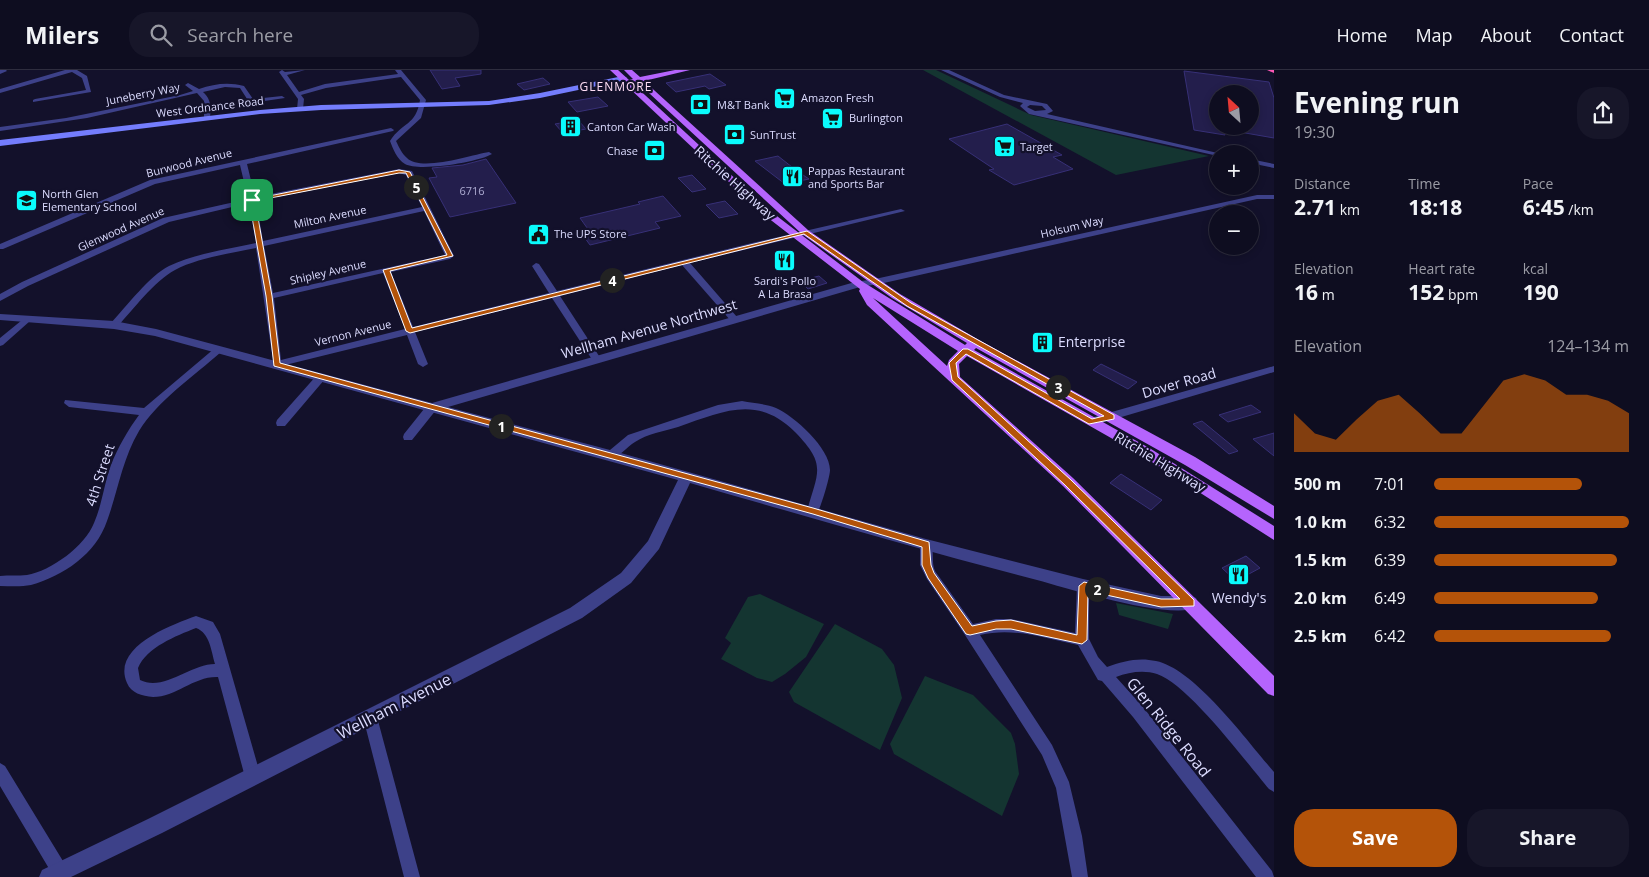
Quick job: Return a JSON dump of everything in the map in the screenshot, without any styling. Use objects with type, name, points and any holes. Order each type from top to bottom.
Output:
[{"type":"main road","name":"Ritchie Highway","points":[[614,70],[710,162],[794,235],[859,284],[970,347],[1092,422],[1146,452],[1274,534]]},
{"type":"main road","name":"Ritchie Highway","points":[[628,70],[805,232],[875,282],[970,347],[1112,417],[1226,482],[1274,513]]},
{"type":"main road","points":[[636,78],[664,70]]},
{"type":"main road","points":[[625,80],[686,70]]},
{"type":"main road","name":"West Ordnance Road","points":[[0,143],[207,118],[300,109],[354,106],[423,106],[507,101],[625,80]]},
{"type":"main road","points":[[859,284],[871,303],[1068,482],[1274,688]]},
{"type":"main road","points":[[954,378],[953,363],[970,347]]},
{"type":"main road","points":[[1146,452],[1204,483],[1221,485],[1226,482]]},
{"type":"main road","points":[[1222,500],[1236,498],[1274,520]]},
{"type":"street","points":[[0,91],[72,70],[85,77],[89,91],[35,101]]},
{"type":"street","points":[[300,109],[301,102],[298,94],[282,72],[302,70]]},
{"type":"street","points":[[381,70],[387,77]]},
{"type":"street","points":[[944,70],[975,85],[1026,105],[1038,114],[1209,152]]},
{"type":"street","points":[[298,94],[326,86],[387,77],[400,72],[422,97],[423,106],[412,126],[393,140],[404,160],[408,163],[428,165],[489,154]]},
{"type":"street","points":[[188,85],[200,92],[208,101],[207,118]]},
{"type":"street","name":"Juneberry Way","points":[[0,129],[40,124],[200,92],[216,87],[235,86],[243,89],[251,101],[282,98]]},
{"type":"street","points":[[1026,105],[1042,104],[1064,120]]},
{"type":"street","points":[[1038,114],[1050,111]]},
{"type":"street","name":"Burwood Avenue","points":[[0,247],[153,182],[392,130]]},
{"type":"street","points":[[243,162],[252,200],[269,296],[277,364]]},
{"type":"street","points":[[1259,163],[1274,166]]},
{"type":"street","name":"Glenwood Avenue","points":[[0,298],[25,284],[166,220],[252,200],[405,171],[409,173],[427,208]]},
{"type":"street","name":"Holsum Way","points":[[875,282],[1257,197],[1274,196]]},
{"type":"street","name":"Milton Avenue","points":[[114,325],[159,277],[172,268],[212,254],[427,208]]},
{"type":"street","name":"Shipley Avenue","points":[[269,296],[450,256],[427,208]]},
{"type":"street","name":"Vernon Avenue","points":[[277,364],[805,232],[901,211]]},
{"type":"street","points":[[684,262],[734,319]]},
{"type":"street","points":[[536,266],[596,360]]},
{"type":"street","points":[[386,270],[423,364]]},
{"type":"street","name":"Wellham Avenue Northwest","points":[[432,407],[734,319],[859,284],[875,282]]},
{"type":"street","points":[[0,318],[114,325],[156,333],[610,455],[813,511],[926,545],[1084,586],[1161,603],[1190,603]]},
{"type":"street","points":[[0,343],[27,319]]},
{"type":"street","name":"4th Street","points":[[0,581],[29,580],[47,573],[76,556],[93,539],[101,522],[117,465],[133,432],[146,412],[218,350]]},
{"type":"street","name":"Dover Road","points":[[1092,422],[1274,369]]},
{"type":"street","points":[[282,423],[321,378]]},
{"type":"street","points":[[70,403],[146,412]]},
{"type":"street","points":[[610,455],[632,438],[722,408],[742,405],[771,410],[786,417],[805,436],[821,457],[824,470],[813,511]]},
{"type":"street","points":[[408,438],[432,407]]},
{"type":"street","name":"Wellham Avenue","points":[[54,874],[253,777],[576,613],[626,578],[654,545],[686,476]]},
{"type":"street","points":[[926,545],[926,565],[931,575],[970,631],[1047,750],[1064,787],[1080,877]]},
{"type":"street","points":[[970,631],[996,625],[1011,625],[1082,640],[1084,586]]},
{"type":"street","points":[[222,671],[208,670],[200,672],[162,689],[149,690],[140,688],[133,682],[130,674],[132,663],[145,647],[196,622],[208,626],[212,634],[253,777]]},
{"type":"street","name":"Glen Ridge Road","points":[[1082,640],[1093,661],[1138,712],[1266,877]]},
{"type":"street","points":[[1104,675],[1120,667],[1142,664],[1176,675],[1194,691],[1274,784]]},
{"type":"street","points":[[370,717],[412,877]]},
{"type":"street","points":[[0,771],[54,874]]},
{"type":"green space","points":[[923,70],[936,70],[1031,115],[1209,156],[1116,175]]},
{"type":"green space","points":[[760,594],[824,624],[806,657],[772,682],[757,678],[721,659],[731,643],[725,638],[748,597]]},
{"type":"green space","points":[[1116,603],[1173,614],[1168,629],[1119,615]]},
{"type":"green space","points":[[835,624],[882,649],[894,665],[902,698],[880,750],[794,702],[789,692]]},
{"type":"green space","points":[[925,676],[973,695],[1011,733],[1015,744],[1019,774],[1002,816],[894,754],[890,744]]},
{"type":"building","points":[[430,70],[481,70],[481,74],[455,78],[460,86],[442,89]]},
{"type":"building","points":[[1184,71],[1269,82],[1274,98],[1274,138],[1257,135],[1259,135],[1259,85],[1209,85],[1209,132],[1194,130]]},
{"type":"building","points":[[710,74],[726,85],[709,89],[705,86],[676,92],[666,83]]},
{"type":"building","points":[[543,78],[550,84],[524,90],[517,84]]},
{"type":"building","points":[[598,97],[608,106],[577,112],[568,102]]},
{"type":"building","name":"Canton Car Wash","points":[[578,120],[586,129],[563,133],[555,124]]},
{"type":"building","name":"Target","points":[[1007,124],[1062,155],[1053,157],[1073,169],[1014,185],[989,170],[994,169],[949,139]]},
{"type":"building","points":[[778,156],[809,179],[785,184],[755,161]]},
{"type":"building","points":[[486,159],[516,203],[450,217],[429,178],[437,177],[432,168],[463,165]]},
{"type":"building","points":[[692,175],[706,189],[692,192],[678,178]]},
{"type":"building","points":[[663,196],[681,216],[655,222],[660,228],[590,245],[582,234],[590,232],[580,218],[640,204],[638,202]]},
{"type":"building","points":[[725,201],[738,214],[719,218],[706,205]]},
{"type":"building","points":[[819,276],[827,283],[808,289],[800,281]]},
{"type":"building","points":[[1101,364],[1137,382],[1128,389],[1093,370]]},
{"type":"building","points":[[1251,405],[1261,412],[1228,422],[1219,415]]},
{"type":"building","points":[[1202,421],[1238,451],[1229,454],[1193,424]]},
{"type":"building","points":[[1274,433],[1274,456],[1253,439]]},
{"type":"building","points":[[1121,474],[1162,500],[1151,510],[1110,483]]},
{"type":"building","name":"Wendy's","points":[[1246,556],[1260,568],[1236,581],[1222,568]]},
{"type":"place","name":"Amazon Fresh","points":[[785,98]]},
{"type":"place","name":"M&T Bank","points":[[701,105]]},
{"type":"place","name":"Burlington","points":[[833,118]]},
{"type":"place","name":"Canton Car Wash","points":[[571,127]]},
{"type":"place","name":"SunTrust","points":[[734,135]]},
{"type":"place","name":"Target","points":[[1004,147]]},
{"type":"place","name":"Chase","points":[[654,151]]},
{"type":"place","name":"Pappas Restaurant and Sports Bar","points":[[792,177]]},
{"type":"place","name":"North Glen Elementary School","points":[[26,200]]},
{"type":"place","name":"The UPS Store","points":[[538,234]]},
{"type":"place","name":"Sardi's Pollo A La Brasa","points":[[785,260]]},
{"type":"place","name":"Enterprise","points":[[1042,342]]},
{"type":"place","name":"Wendy's","points":[[1239,575]]},
{"type":"district","name":"GLENMORE","points":[[616,87]]},
{"type":"route","points":[[399,171],[408,172],[450,256],[386,270],[410,331],[805,232],[909,305],[1112,417],[1092,422],[966,350],[953,363],[954,378],[1068,482],[1190,603],[1161,603],[1084,586],[1082,640],[1011,625],[996,625],[970,631],[931,575],[926,565],[926,545],[813,511],[321,378],[277,364],[269,296],[252,200],[399,171]]}]
